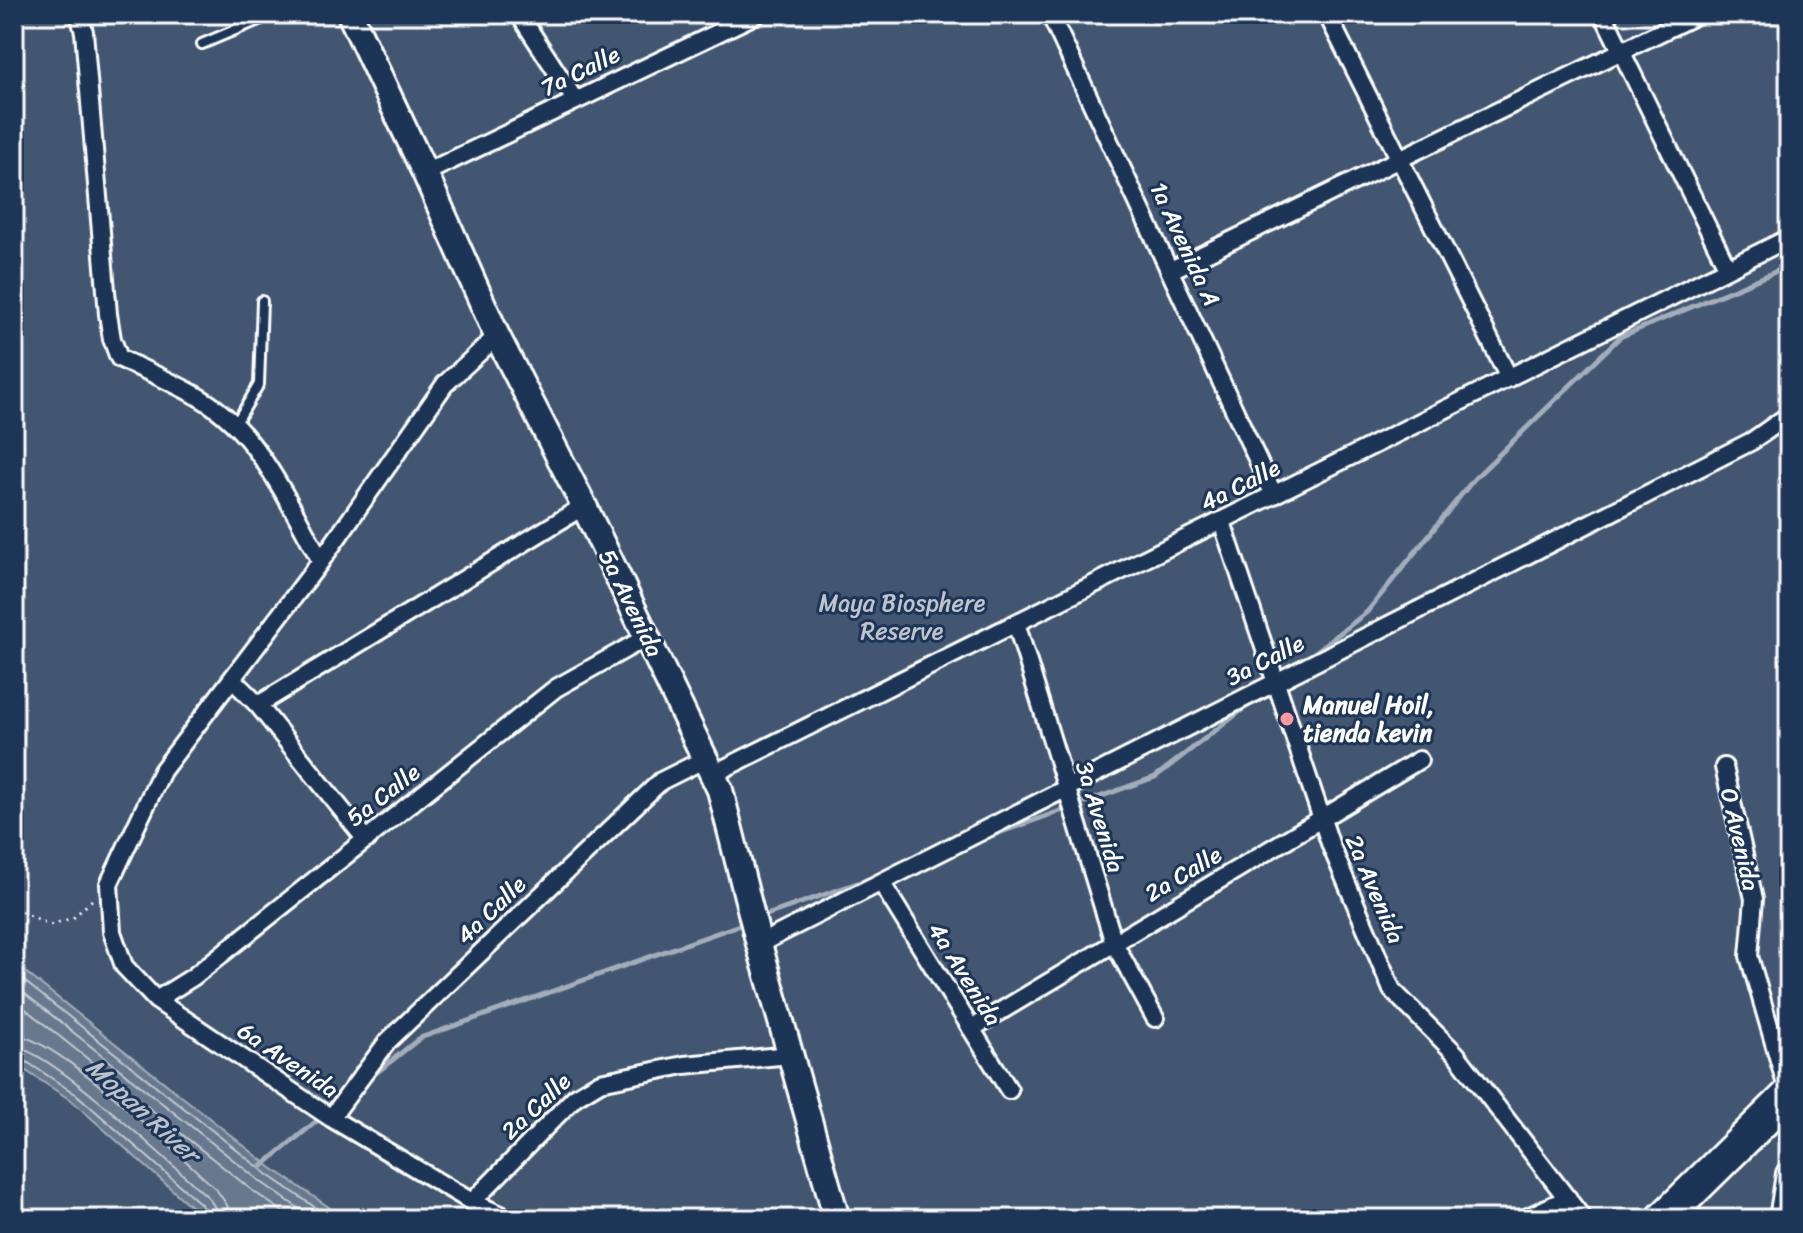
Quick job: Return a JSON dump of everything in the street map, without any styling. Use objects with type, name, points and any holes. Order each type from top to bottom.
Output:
[{"type":"highway","points":[[1663,1219],[1789,1096]]},
{"type":"street","points":[[79,14],[84,32],[112,339],[119,358],[203,400],[235,425],[270,470],[321,561]]},
{"type":"street","name":"5a Avenida","points":[[350,14],[497,336],[584,506],[720,790],[759,944],[837,1219]]},
{"type":"street","points":[[519,14],[575,100]]},
{"type":"street","name":"7a Calle","points":[[425,173],[757,14]]},
{"type":"street","name":"1a Avenida A","points":[[1050,14],[1274,495]]},
{"type":"street","points":[[1327,14],[1509,378]]},
{"type":"street","points":[[1603,14],[1727,267]]},
{"type":"street","points":[[1171,270],[1698,14]]},
{"type":"street","name":"4a Calle","points":[[331,1118],[388,1041],[661,781],[709,767],[1016,623],[1789,238]]},
{"type":"street","points":[[109,884],[162,771],[321,561],[445,384],[497,336]]},
{"type":"street","name":"3a Calle","points":[[759,944],[1752,441],[1789,415]]},
{"type":"street","points":[[258,705],[584,506]]},
{"type":"street","name":"2a Avenida","points":[[1222,522],[1331,846],[1392,990],[1456,1054],[1583,1219]]},
{"type":"street","name":"3a Avenida","points":[[1016,623],[1114,943],[1155,1018]]},
{"type":"street","name":"5a Calle","points":[[156,1000],[193,977],[556,688],[647,637]]},
{"type":"street","points":[[233,680],[258,705],[366,840]]},
{"type":"street","name":"2a Calle","points":[[971,1029],[1419,760]]},
{"type":"street","name":"0 Avenida","points":[[1724,767],[1754,899],[1749,956],[1789,1096]]},
{"type":"street","name":"4a Avenida","points":[[881,882],[1009,1090]]},
{"type":"street","name":"6a Avenida","points":[[109,884],[112,932],[124,966],[156,1000],[331,1118],[472,1202],[510,1219]]},
{"type":"street","name":"2a Calle","points":[[472,1202],[575,1097],[600,1082],[684,1065],[791,1055]]},
{"type":"street","points":[[1782,1219],[1789,1174]]},
{"type":"street","points":[[1524,1219],[1568,1198]]},
{"type":"lane","points":[[202,44],[273,14]]},
{"type":"lane","points":[[235,425],[259,384],[262,301]]},
{"type":"path","points":[[14,908],[50,925],[73,918],[109,884]]},
{"type":"green space","name":"Maya Biosphere Reserve","points":[[14,14],[1789,14],[1789,1219],[14,1219]]},
{"type":"water","name":"Mopan River","points":[[14,963],[272,1168],[346,1219],[202,1219],[72,1101],[14,1063]]},
{"type":"waterway","points":[[1309,657],[1367,612],[1474,479],[1620,337],[1789,266]]},
{"type":"waterway","points":[[985,838],[1155,777],[1251,703]]},
{"type":"waterway","points":[[758,918],[877,876]]},
{"type":"waterway","points":[[366,1081],[420,1038],[745,923]]},
{"type":"waterway","points":[[261,1167],[324,1115]]},
{"type":"place","name":"Manuel Hoil, tienda kevin","points":[[1287,719]]}]
